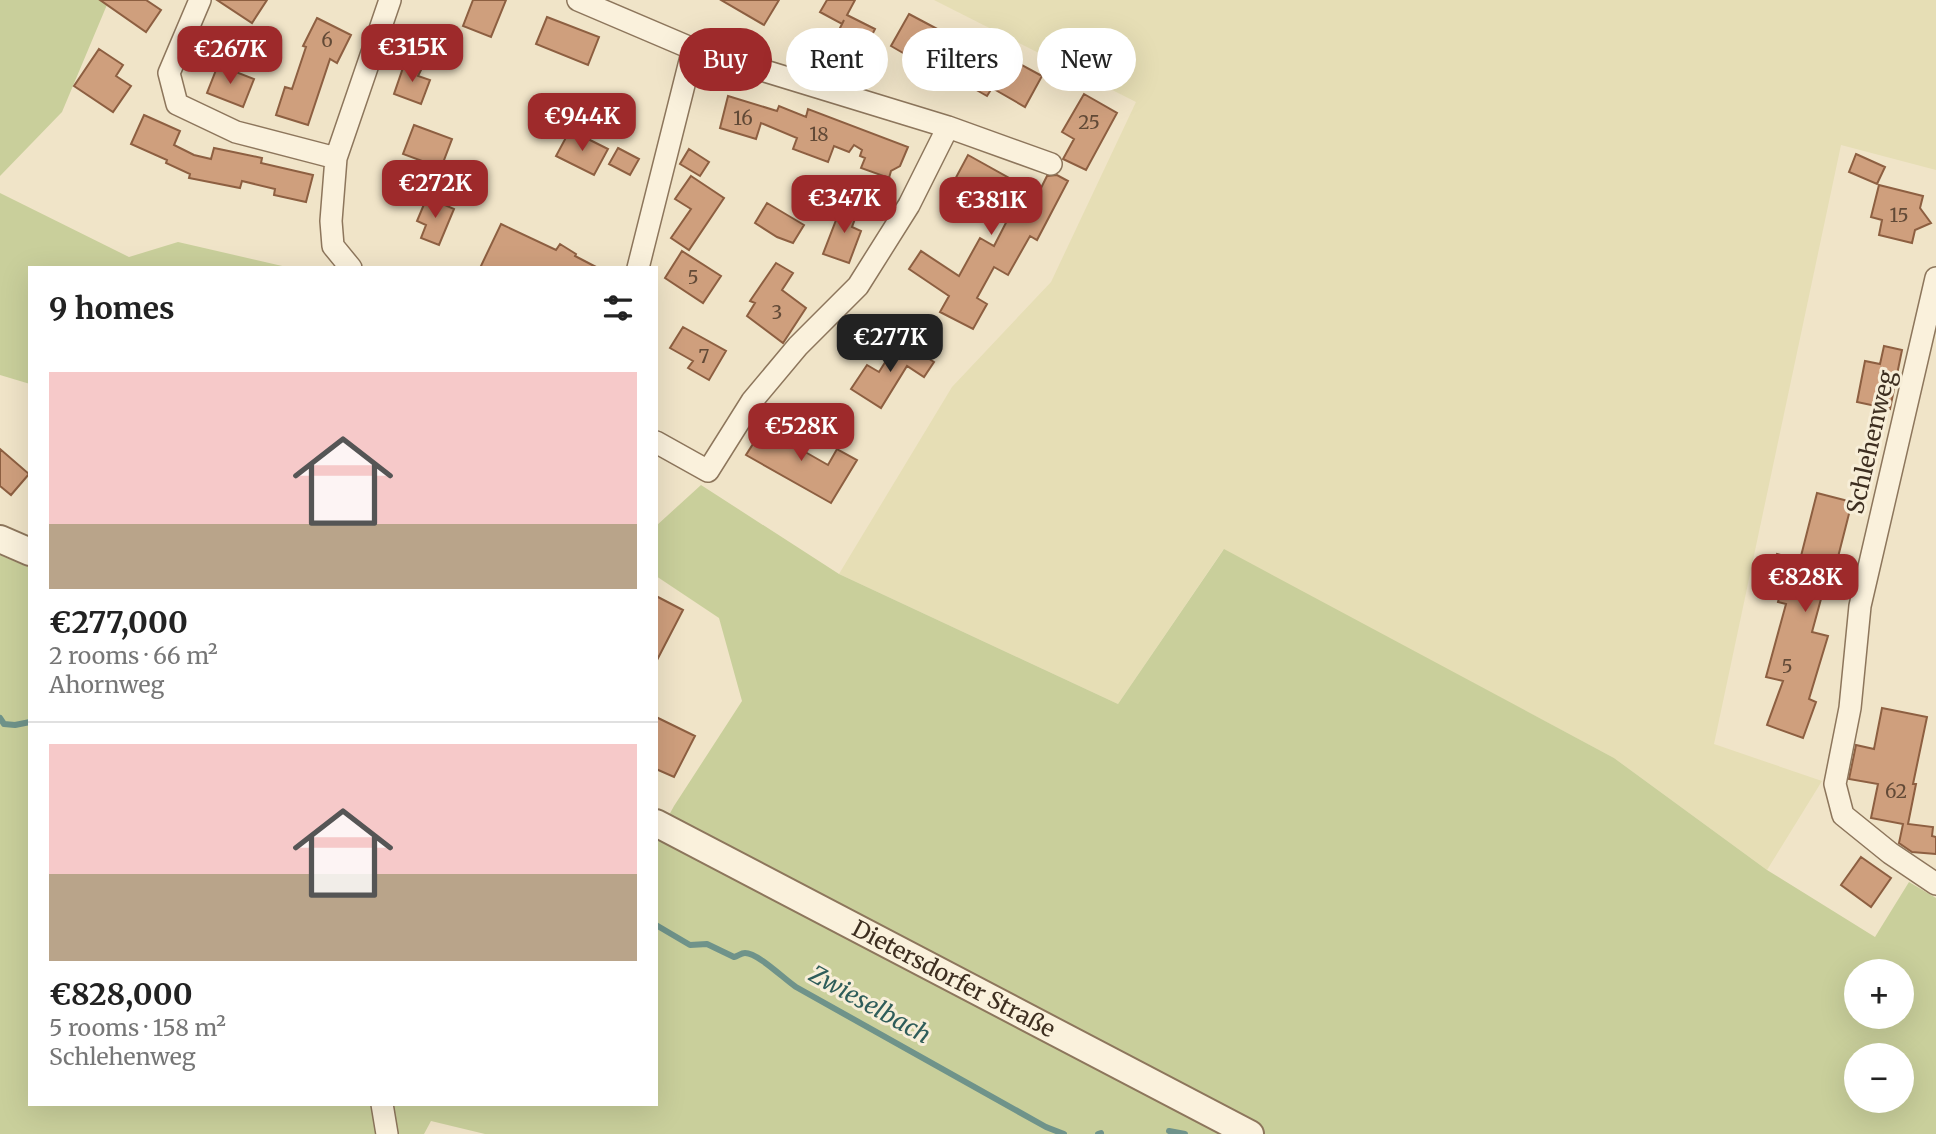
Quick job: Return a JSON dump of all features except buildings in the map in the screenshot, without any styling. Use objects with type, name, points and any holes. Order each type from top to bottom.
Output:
[{"type":"street","points":[[200,0],[169,73],[177,104],[236,132],[336,158]]},
{"type":"street","points":[[349,266],[332,246],[331,221],[336,158],[390,0]]},
{"type":"street","points":[[578,0],[679,43]]},
{"type":"street","points":[[772,73],[948,127],[1051,164]]},
{"type":"street","points":[[639,266],[682,91]]},
{"type":"street","points":[[658,443],[708,471],[752,401],[798,346],[858,286],[909,205],[948,127]]},
{"type":"street","name":"Schlehenweg","points":[[1936,278],[1860,606],[1850,708],[1835,784],[1843,815],[1889,853],[1936,884]]},
{"type":"street","points":[[0,539],[28,551]]},
{"type":"street","name":"Dietersdorfer Straße","points":[[658,824],[1250,1134]]},
{"type":"street","points":[[382,1106],[387,1134]]},
{"type":"shaded area","points":[[934,0],[1936,0],[1936,170],[1841,145],[1714,744],[1822,781],[1767,870],[1614,758],[1223,550],[1118,704],[839,574],[952,387],[1051,282],[1136,102],[1114,91],[1136,91],[1136,28],[1037,28],[1037,52],[1023,45],[1023,28],[989,28]]},
{"type":"green space","points":[[0,0],[109,0],[62,112],[0,176]]},
{"type":"green space","points":[[0,193],[129,257],[178,242],[282,266],[28,266],[28,383],[0,375]]},
{"type":"green space","points":[[701,485],[839,574],[1118,704],[1224,549],[1614,758],[1767,870],[1875,937],[1909,882],[1936,898],[1936,1134],[485,1134],[431,1121],[424,1134],[0,1134],[0,555],[28,567],[28,1106],[658,1106],[658,835],[742,701],[719,618],[658,577],[658,524]]},
{"type":"waterway","name":"Zwieselbach","points":[[0,718],[4,724],[28,722]]},
{"type":"waterway","name":"Zwieselbach","points":[[658,926],[690,945],[707,944],[734,957],[745,953],[757,957],[796,987],[1046,1127],[1064,1134]]},
{"type":"waterway","name":"Zwieselbach","points":[[1169,1131],[1185,1134]]}]
